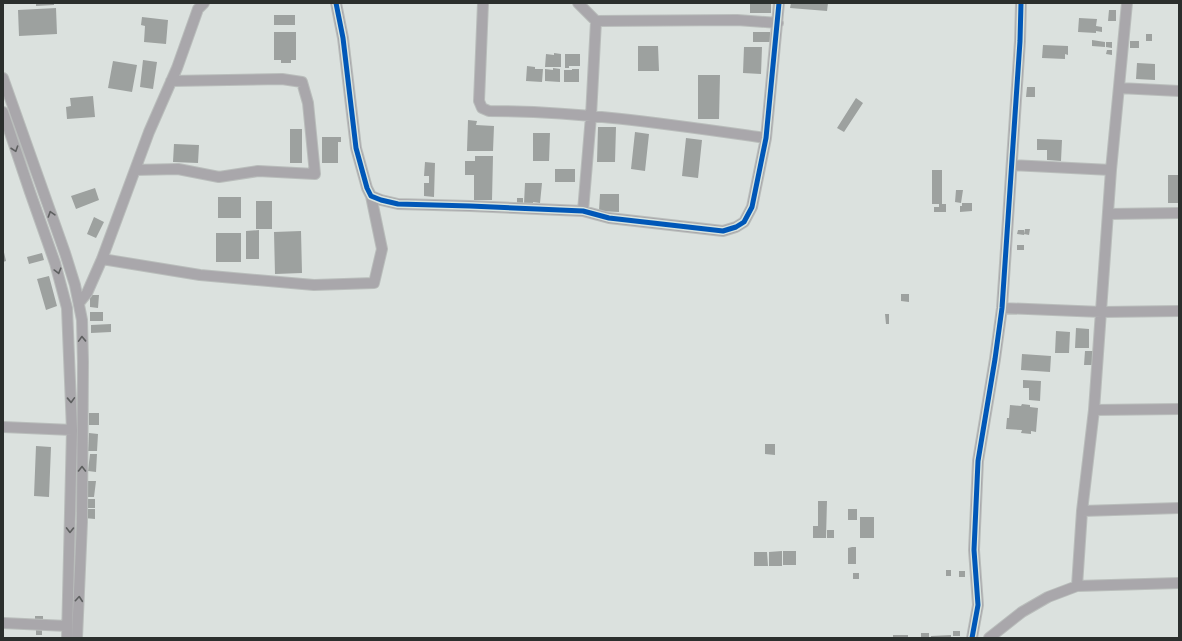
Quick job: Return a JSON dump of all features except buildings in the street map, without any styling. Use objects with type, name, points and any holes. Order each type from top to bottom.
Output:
[{"type":"street","points":[[79,303],[87,293],[102,259],[149,132],[171,81],[198,9],[204,3]]},
{"type":"street","points":[[102,259],[200,275],[306,284],[374,283],[382,249],[371,196],[367,188],[356,148],[343,38],[336,3]]},
{"type":"street","points":[[483,3],[479,101],[482,108],[489,111],[591,116],[652,122],[766,138]]},
{"type":"street","points":[[578,3],[596,21],[737,20],[778,23]]},
{"type":"street","points":[[371,196],[398,204],[583,211],[609,218],[724,231],[736,227],[744,222],[752,207],[766,138],[779,3]]},
{"type":"street","points":[[972,638],[978,605],[974,550],[978,461],[1002,308],[1021,3]]},
{"type":"street","points":[[1077,586],[1082,511],[1094,410],[1111,170],[1127,3]]},
{"type":"street","points":[[583,211],[591,116],[596,21]]},
{"type":"street","points":[[3,78],[65,253],[75,285],[82,320],[81,576],[77,638]]},
{"type":"street","points":[[135,170],[178,169],[219,177],[258,171],[315,174],[308,103],[302,82],[282,79],[171,81]]},
{"type":"street","points":[[1119,88],[1179,92]]},
{"type":"street","points":[[3,113],[56,263],[68,308],[72,430],[67,638]]},
{"type":"street","points":[[1012,165],[1111,170]]},
{"type":"street","points":[[1108,214],[1179,214]]},
{"type":"street","points":[[1002,308],[1102,312],[1179,311]]},
{"type":"street","points":[[1094,410],[1179,409]]},
{"type":"street","points":[[3,427],[72,430]]},
{"type":"street","points":[[1082,511],[1179,508]]},
{"type":"street","points":[[989,638],[1022,612],[1048,597],[1077,586],[1179,583]]},
{"type":"street","points":[[3,623],[67,626]]},
{"type":"cycle path","points":[[336,3],[343,38],[356,148],[367,188],[371,196],[398,204],[583,211],[609,218],[723,231],[736,227],[744,222],[752,207],[766,138],[779,3]]},
{"type":"cycle path","points":[[972,638],[978,605],[974,550],[978,461],[1002,308],[1020,41],[1021,3]]}]
